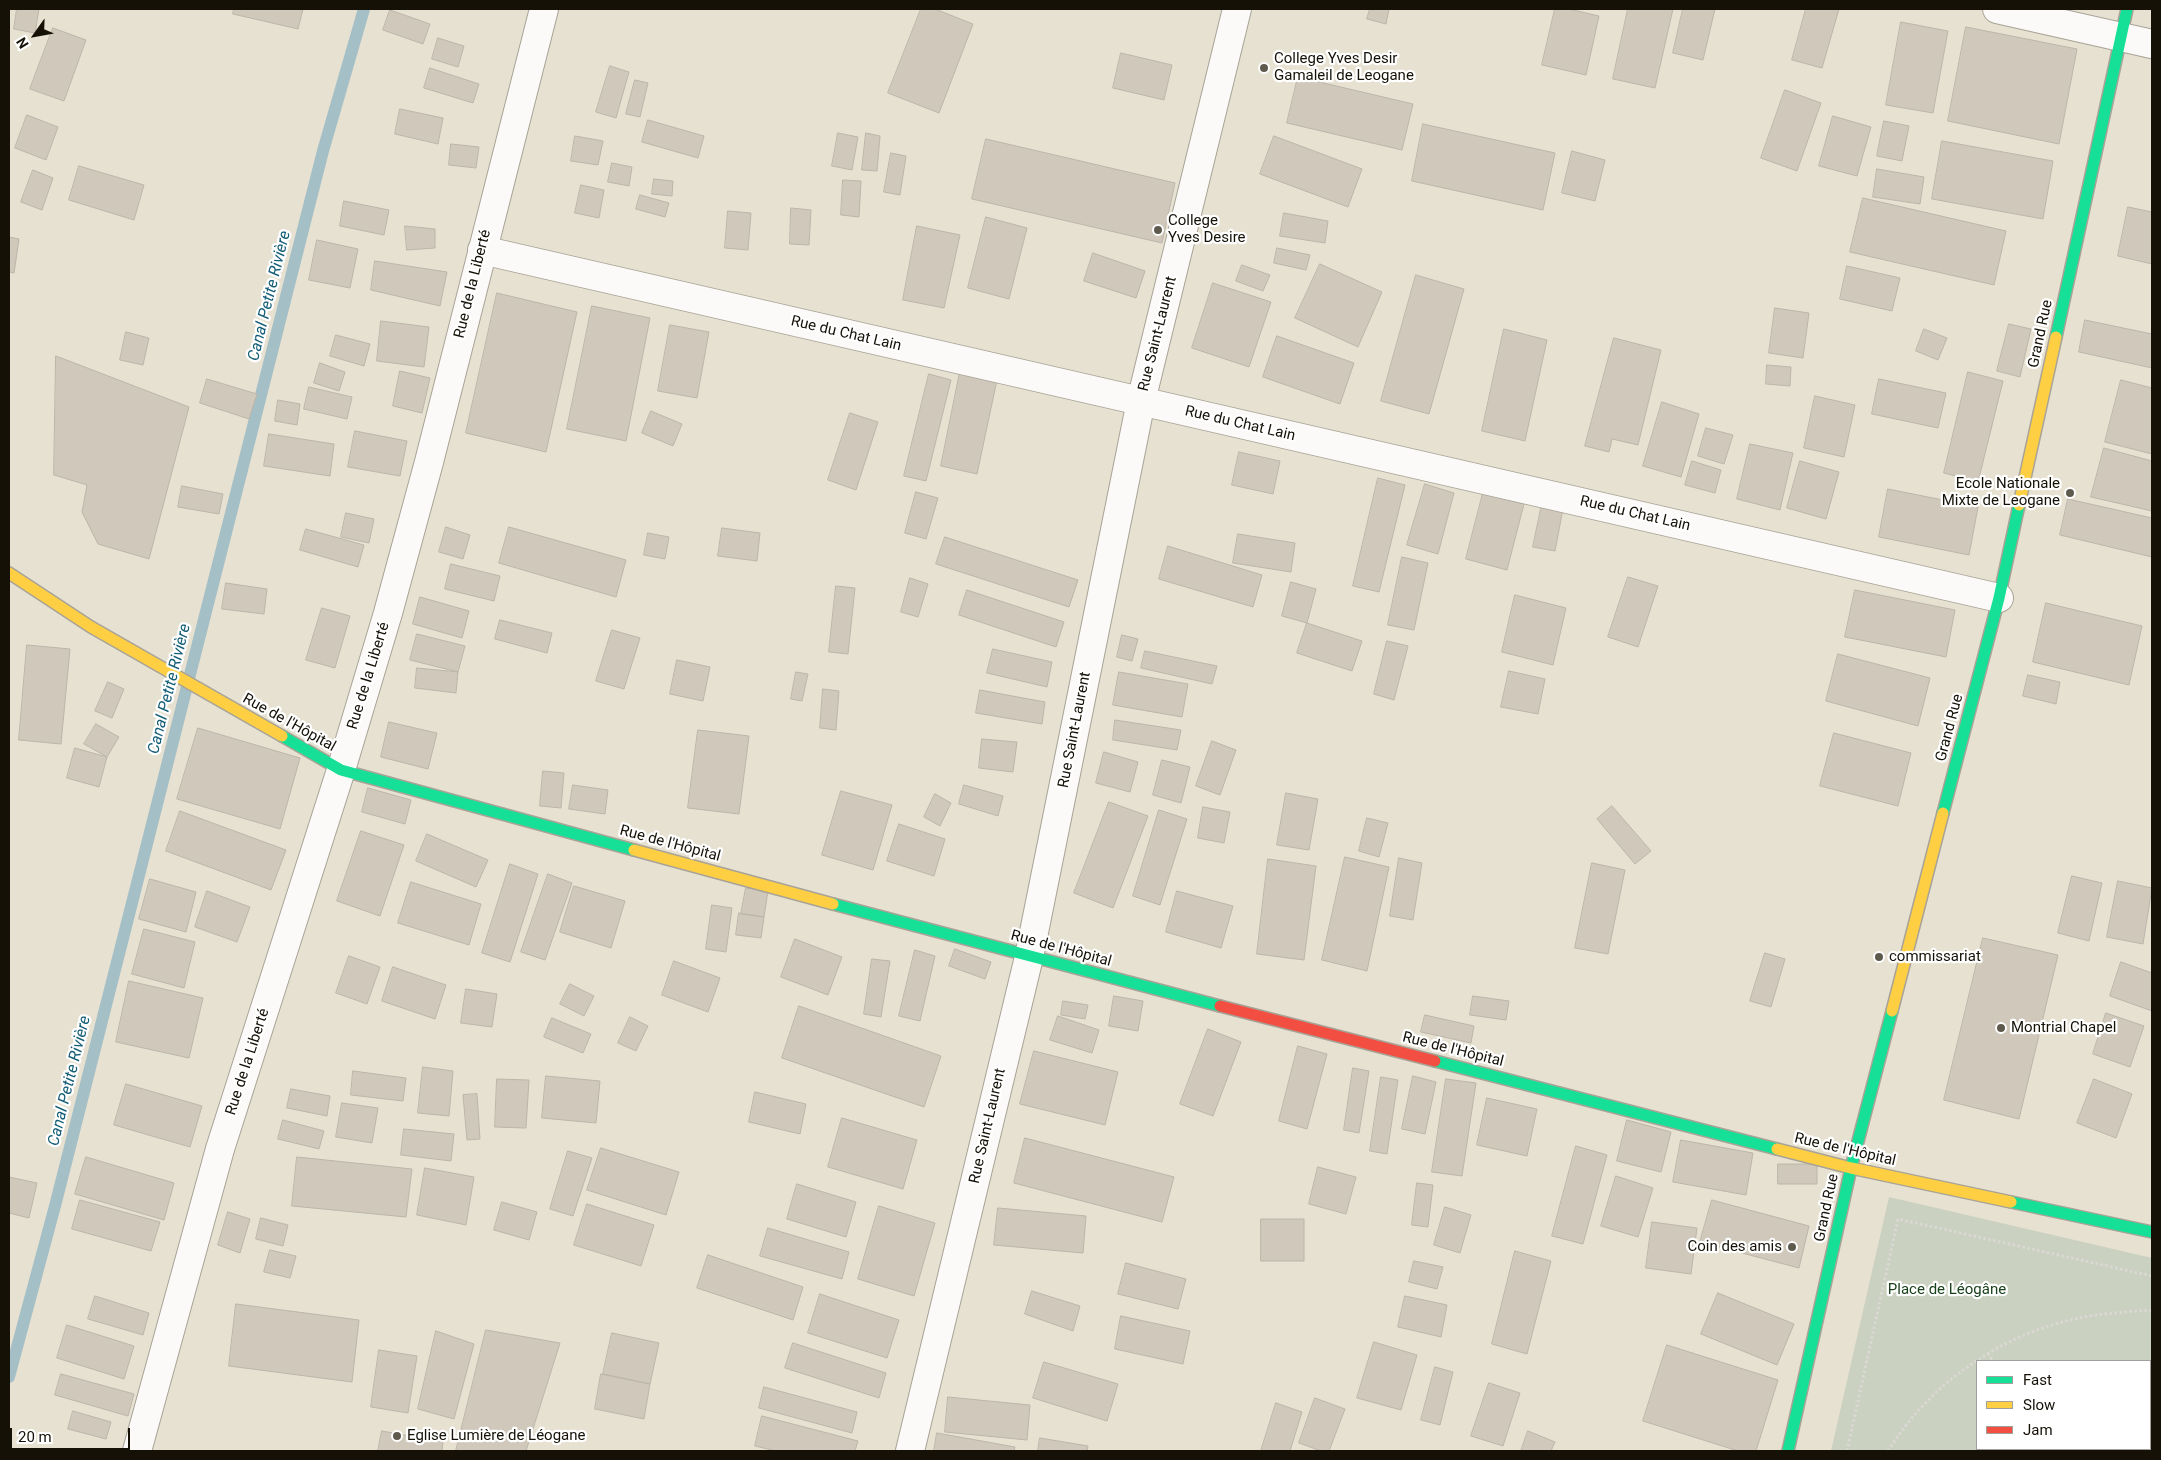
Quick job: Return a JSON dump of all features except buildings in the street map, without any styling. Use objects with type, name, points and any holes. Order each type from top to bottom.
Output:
[{"type":"street","name":"Rue de la Liberté","points":[[137,1451],[220,1149],[341,770],[388,613],[429,462],[544,9]]},
{"type":"street","name":"Rue Saint-Laurent","points":[[910,1451],[1029,957],[1141,401],[1237,9]]},
{"type":"street","points":[[1997,9],[2152,44]]},
{"type":"street","name":"Grand Rue","points":[[1788,1451],[1851,1168],[1999,598],[2127,9]]},
{"type":"street","name":"Rue du Chat Lain","points":[[482,250],[1999,598]]},
{"type":"street","name":"Rue de l'Hôpital","points":[[9,573],[91,627],[341,770],[1029,957],[1851,1168],[2152,1232]]},
{"type":"path","points":[[1847,1451],[1898,1219],[2152,1276]]},
{"type":"path","points":[[1978,1360],[2037,1329],[2091,1314],[2152,1311]]},
{"type":"path","points":[[1988,1353],[1992,1360]]},
{"type":"path","points":[[1888,1451],[1917,1412],[1936,1392],[1950,1379],[1976,1361]]},
{"type":"green space","name":"Place de Léogâne","points":[[1889,1197],[2152,1258],[2152,1451],[1831,1451]]},
{"type":"waterway","name":"Canal Petite Rivière","points":[[9,1377],[55,1206],[323,151],[364,9]]},
{"type":"traffic: fast","points":[[2056,337],[2127,9]]},
{"type":"traffic: fast","points":[[1943,813],[1999,598],[2019,505]]},
{"type":"traffic: fast","points":[[282,736],[341,770],[634,850]]},
{"type":"traffic: fast","points":[[833,904],[1220,1006]]},
{"type":"traffic: fast","points":[[1788,1451],[1851,1168],[1892,1011]]},
{"type":"traffic: fast","points":[[1435,1061],[1777,1149]]},
{"type":"traffic: fast","points":[[2011,1202],[2152,1232]]},
{"type":"traffic: slow","points":[[2019,505],[2056,337]]},
{"type":"traffic: slow","points":[[9,573],[91,627],[282,736]]},
{"type":"traffic: slow","points":[[1892,1011],[1943,813]]},
{"type":"traffic: slow","points":[[634,850],[833,904]]},
{"type":"traffic: slow","points":[[1777,1149],[1851,1168],[2011,1202]]},
{"type":"traffic: jam","points":[[1220,1006],[1435,1061]]},
{"type":"place","name":"College Yves Desir Gamaleil de Leogane","points":[[1264,68]]},
{"type":"place","name":"College Yves Desire","points":[[1158,230]]},
{"type":"place","name":"Ecole Nationale Mixte de Leogane","points":[[2070,493]]},
{"type":"place","name":"commissariat","points":[[1879,957]]},
{"type":"place","name":"Montrial Chapel","points":[[2001,1028]]},
{"type":"place","name":"Coin des amis","points":[[1792,1247]]},
{"type":"place","name":"Eglise Lumière de Léogane","points":[[397,1436]]}]
